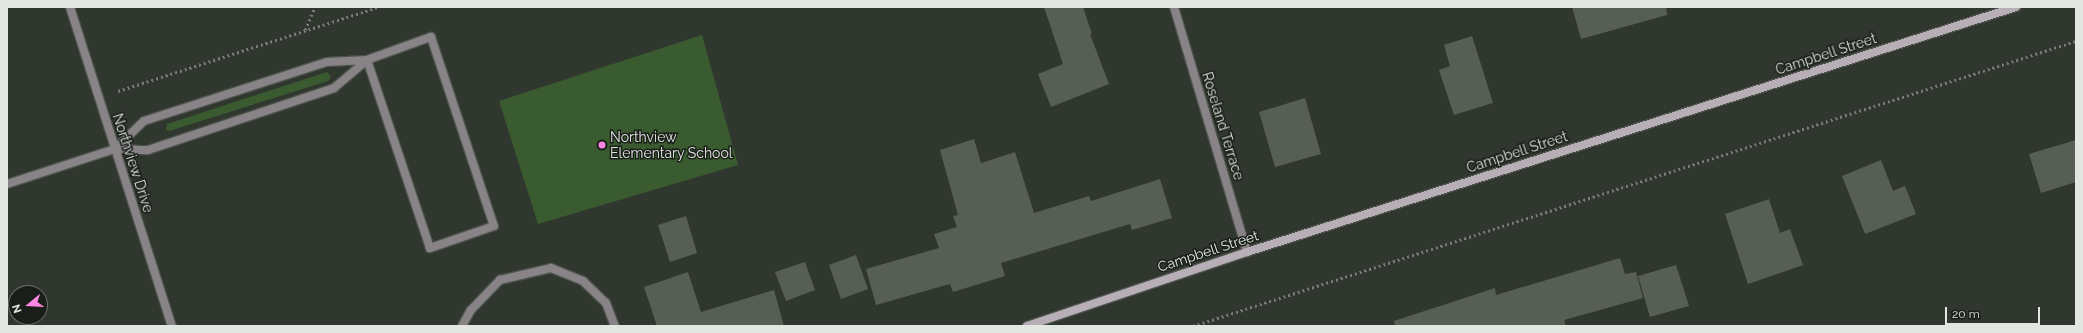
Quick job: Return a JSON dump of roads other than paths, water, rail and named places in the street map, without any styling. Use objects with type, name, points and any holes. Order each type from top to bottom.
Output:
[{"type":"main road","name":"Campbell Street","points":[[1027,326],[1247,252],[2016,7]]},
{"type":"street","name":"Northview Drive","points":[[70,7],[172,326]]},
{"type":"street","name":"Roseland Terrace","points":[[1174,7],[1247,252]]},
{"type":"street","points":[[115,149],[144,121],[327,62],[367,60],[431,37],[494,226],[430,248],[367,60]]},
{"type":"street","points":[[7,184],[115,149],[148,150],[334,88],[367,60]]},
{"type":"street","points":[[462,326],[471,310],[500,280],[551,268],[583,282],[606,303],[615,326]]},
{"type":"place","name":"Northview Elementary School","points":[[602,145]]}]
